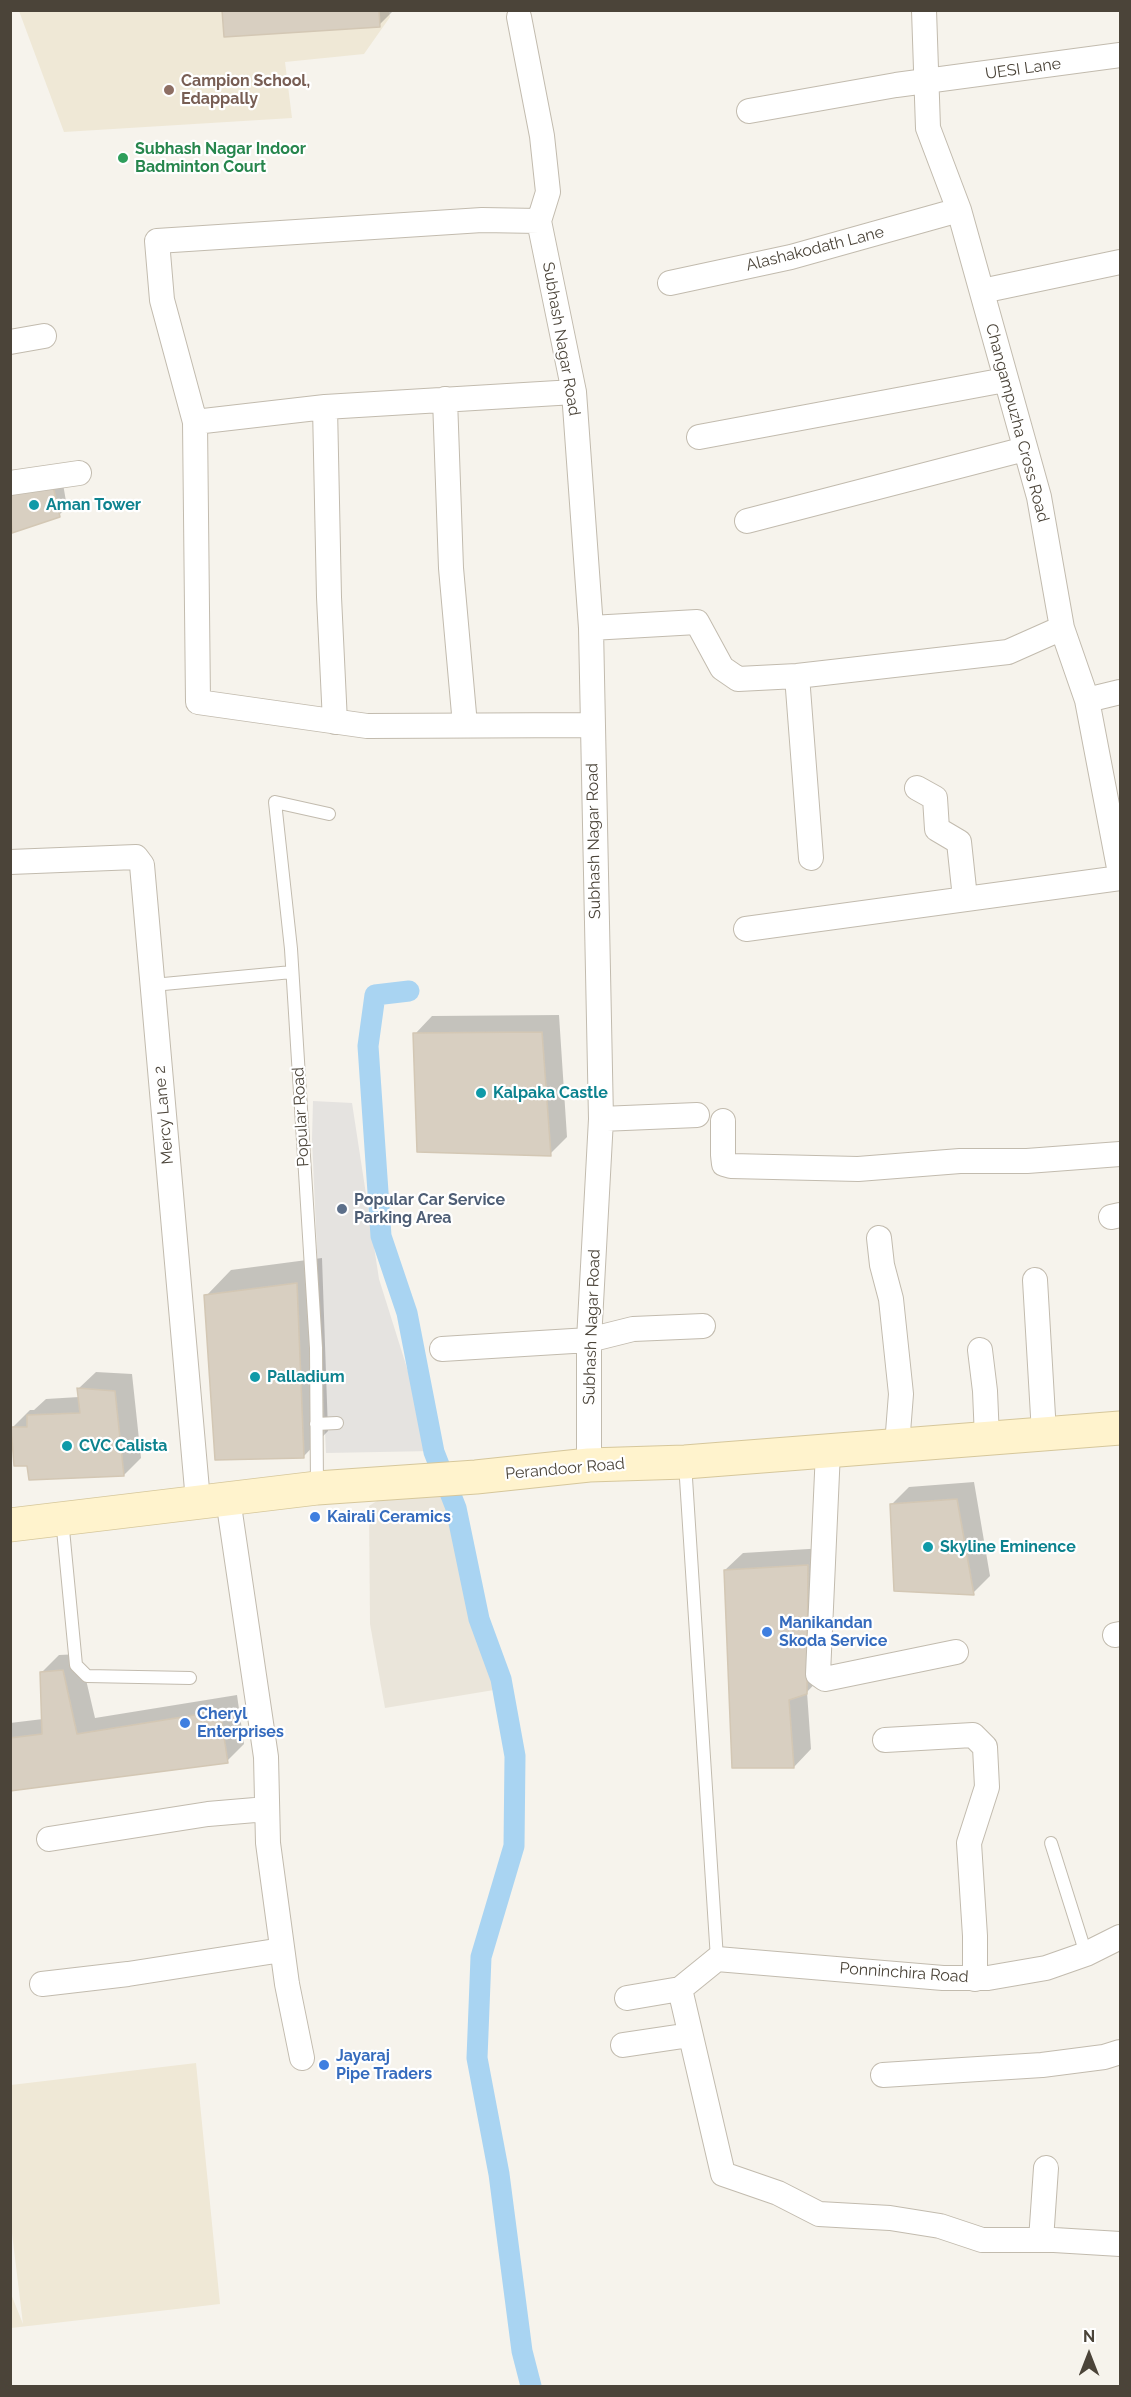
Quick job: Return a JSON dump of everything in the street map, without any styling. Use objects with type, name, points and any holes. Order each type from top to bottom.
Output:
[{"type":"main road","name":"Perandoor Road","points":[[10,1525],[317,1488],[476,1478],[589,1465],[685,1462],[1120,1428]]},
{"type":"street","name":"Changampuzha Cross Road","points":[[924,10],[928,128],[959,210],[1039,497],[1062,628],[1087,700],[1118,847],[1120,873]]},
{"type":"street","points":[[519,17],[542,136],[547,180],[548,192],[539,221],[482,220],[157,241],[162,300],[195,422],[198,702],[367,726],[591,725]]},
{"type":"street","name":"UESI Lane","points":[[749,111],[896,85],[925,83],[1120,55]]},
{"type":"street","name":"Alashakodath Lane","points":[[670,283],[791,257],[959,210]]},
{"type":"street","name":"Subhash Nagar Road","points":[[539,221],[574,392],[591,628],[591,725],[601,1119],[589,1340],[589,1465]]},
{"type":"street","points":[[982,291],[1120,262]]},
{"type":"street","points":[[10,342],[44,336]]},
{"type":"street","points":[[699,437],[1005,380]]},
{"type":"street","points":[[195,422],[325,407],[574,392]]},
{"type":"street","points":[[445,399],[451,568],[465,725]]},
{"type":"street","points":[[325,407],[329,597],[335,722]]},
{"type":"street","points":[[747,522],[1025,449]]},
{"type":"street","points":[[10,483],[79,473]]},
{"type":"street","points":[[591,628],[697,622],[722,668],[738,679],[797,676],[1008,652],[1062,628]]},
{"type":"street","points":[[797,676],[811,858]]},
{"type":"street","points":[[1087,700],[1120,692]]},
{"type":"street","points":[[917,788],[935,798],[937,829],[959,842],[965,898]]},
{"type":"street","name":"Mercy Lane 2","points":[[10,862],[136,857],[142,865],[153,985],[213,1500],[266,1757],[268,1843],[287,1984],[302,2058]]},
{"type":"street","points":[[746,929],[1120,878]]},
{"type":"street","points":[[601,1119],[697,1115]]},
{"type":"street","points":[[723,1121],[724,1164],[731,1166],[858,1169],[960,1161],[1027,1161],[1120,1154]]},
{"type":"street","points":[[879,1238],[882,1265],[891,1299],[902,1395],[897,1445]]},
{"type":"street","points":[[1035,1280],[1040,1329],[1044,1433]]},
{"type":"street","points":[[442,1349],[589,1340],[633,1329],[703,1326]]},
{"type":"street","points":[[980,1350],[986,1391],[987,1438]]},
{"type":"street","points":[[828,1450],[818,1674],[825,1679],[956,1652]]},
{"type":"street","points":[[885,1740],[973,1735],[985,1747],[987,1787],[969,1843],[975,1936],[975,1979]]},
{"type":"street","points":[[49,1839],[208,1814],[267,1809]]},
{"type":"street","name":"Ponninchira Road","points":[[717,1959],[975,1979],[1046,1968],[1086,1954],[1120,1937]]},
{"type":"street","points":[[42,1984],[128,1974],[282,1950]]},
{"type":"street","points":[[627,1998],[680,1989],[717,1959]]},
{"type":"street","points":[[680,1989],[723,2174],[778,2193],[819,2214],[910,2221],[940,2226],[982,2240],[1120,2244]]},
{"type":"street","points":[[623,2045],[690,2035]]},
{"type":"street","points":[[883,2074],[1042,2065],[1104,2057],[1120,2052]]},
{"type":"street","points":[[1041,2240],[1046,2168]]},
{"type":"lane","name":"Popular Road","points":[[317,1488],[316,1348],[292,972],[274,802],[329,814]]},
{"type":"lane","points":[[153,985],[292,972]]},
{"type":"lane","points":[[316,1424],[337,1423]]},
{"type":"lane","points":[[685,1462],[717,1959]]},
{"type":"lane","points":[[62,1518],[76,1665],[87,1676],[190,1678]]},
{"type":"lane","points":[[1052,1843],[1086,1954]]},
{"type":"shaded area","name":"Campion School, Edappally","points":[[389,10],[390,17],[364,54],[285,62],[292,118],[64,132],[19,11]]},
{"type":"shaded area","name":"Popular Car Service Parking Area","points":[[313,1101],[352,1103],[379,1279],[433,1451],[326,1453],[312,1139]]},
{"type":"shaded area","points":[[446,1492],[479,1574],[494,1690],[385,1708],[370,1624],[369,1506],[380,1499]]},
{"type":"shaded area","points":[[196,2063],[220,2304],[11,2328],[11,2294],[23,2324],[10,2217],[11,2085]]},
{"type":"building","name":"Campion School, Edappally","points":[[222,10],[379,10],[380,27],[224,37]]},
{"type":"building","name":"Aman Tower","points":[[53,486],[60,517],[12,533],[10,492]]},
{"type":"building","name":"Kalpaka Castle","points":[[542,1032],[551,1156],[417,1152],[413,1033]]},
{"type":"building","name":"Palladium","points":[[297,1283],[304,1458],[215,1460],[204,1295]]},
{"type":"building","name":"CVC Calista","points":[[77,1388],[115,1391],[124,1476],[29,1480],[27,1466],[14,1466],[11,1427],[27,1427],[27,1415],[80,1413]]},
{"type":"building","name":"Skyline Eminence","points":[[957,1499],[974,1595],[894,1591],[890,1504]]},
{"type":"building","name":"Manikandan Skoda Service","points":[[808,1565],[807,1694],[789,1700],[794,1768],[732,1768],[724,1570]]},
{"type":"building","name":"Cheryl Enterprises","points":[[63,1670],[77,1734],[220,1711],[228,1763],[10,1791],[10,1738],[42,1734],[40,1672]]},
{"type":"waterway","points":[[409,991],[375,995],[368,1046],[381,1236],[407,1313],[434,1452],[456,1508],[479,1619],[501,1679],[515,1756],[514,1846],[481,1957],[477,2058],[499,2174],[522,2351],[531,2386]]},
{"type":"place","name":"Campion School, Edappally","points":[[169,90]]},
{"type":"place","name":"Subhash Nagar Indoor Badminton Court","points":[[123,158]]},
{"type":"place","name":"Aman Tower","points":[[34,505]]},
{"type":"place","name":"Kalpaka Castle","points":[[481,1093]]},
{"type":"place","name":"Popular Car Service Parking Area","points":[[342,1209]]},
{"type":"place","name":"Palladium","points":[[255,1377]]},
{"type":"place","name":"CVC Calista","points":[[67,1446]]},
{"type":"place","name":"Kairali Ceramics","points":[[315,1517]]},
{"type":"place","name":"Skyline Eminence","points":[[928,1547]]},
{"type":"place","name":"Manikandan Skoda Service","points":[[767,1632]]},
{"type":"place","name":"Cheryl Enterprises","points":[[185,1723]]},
{"type":"place","name":"Jayaraj Pipe Traders","points":[[324,2065]]}]
